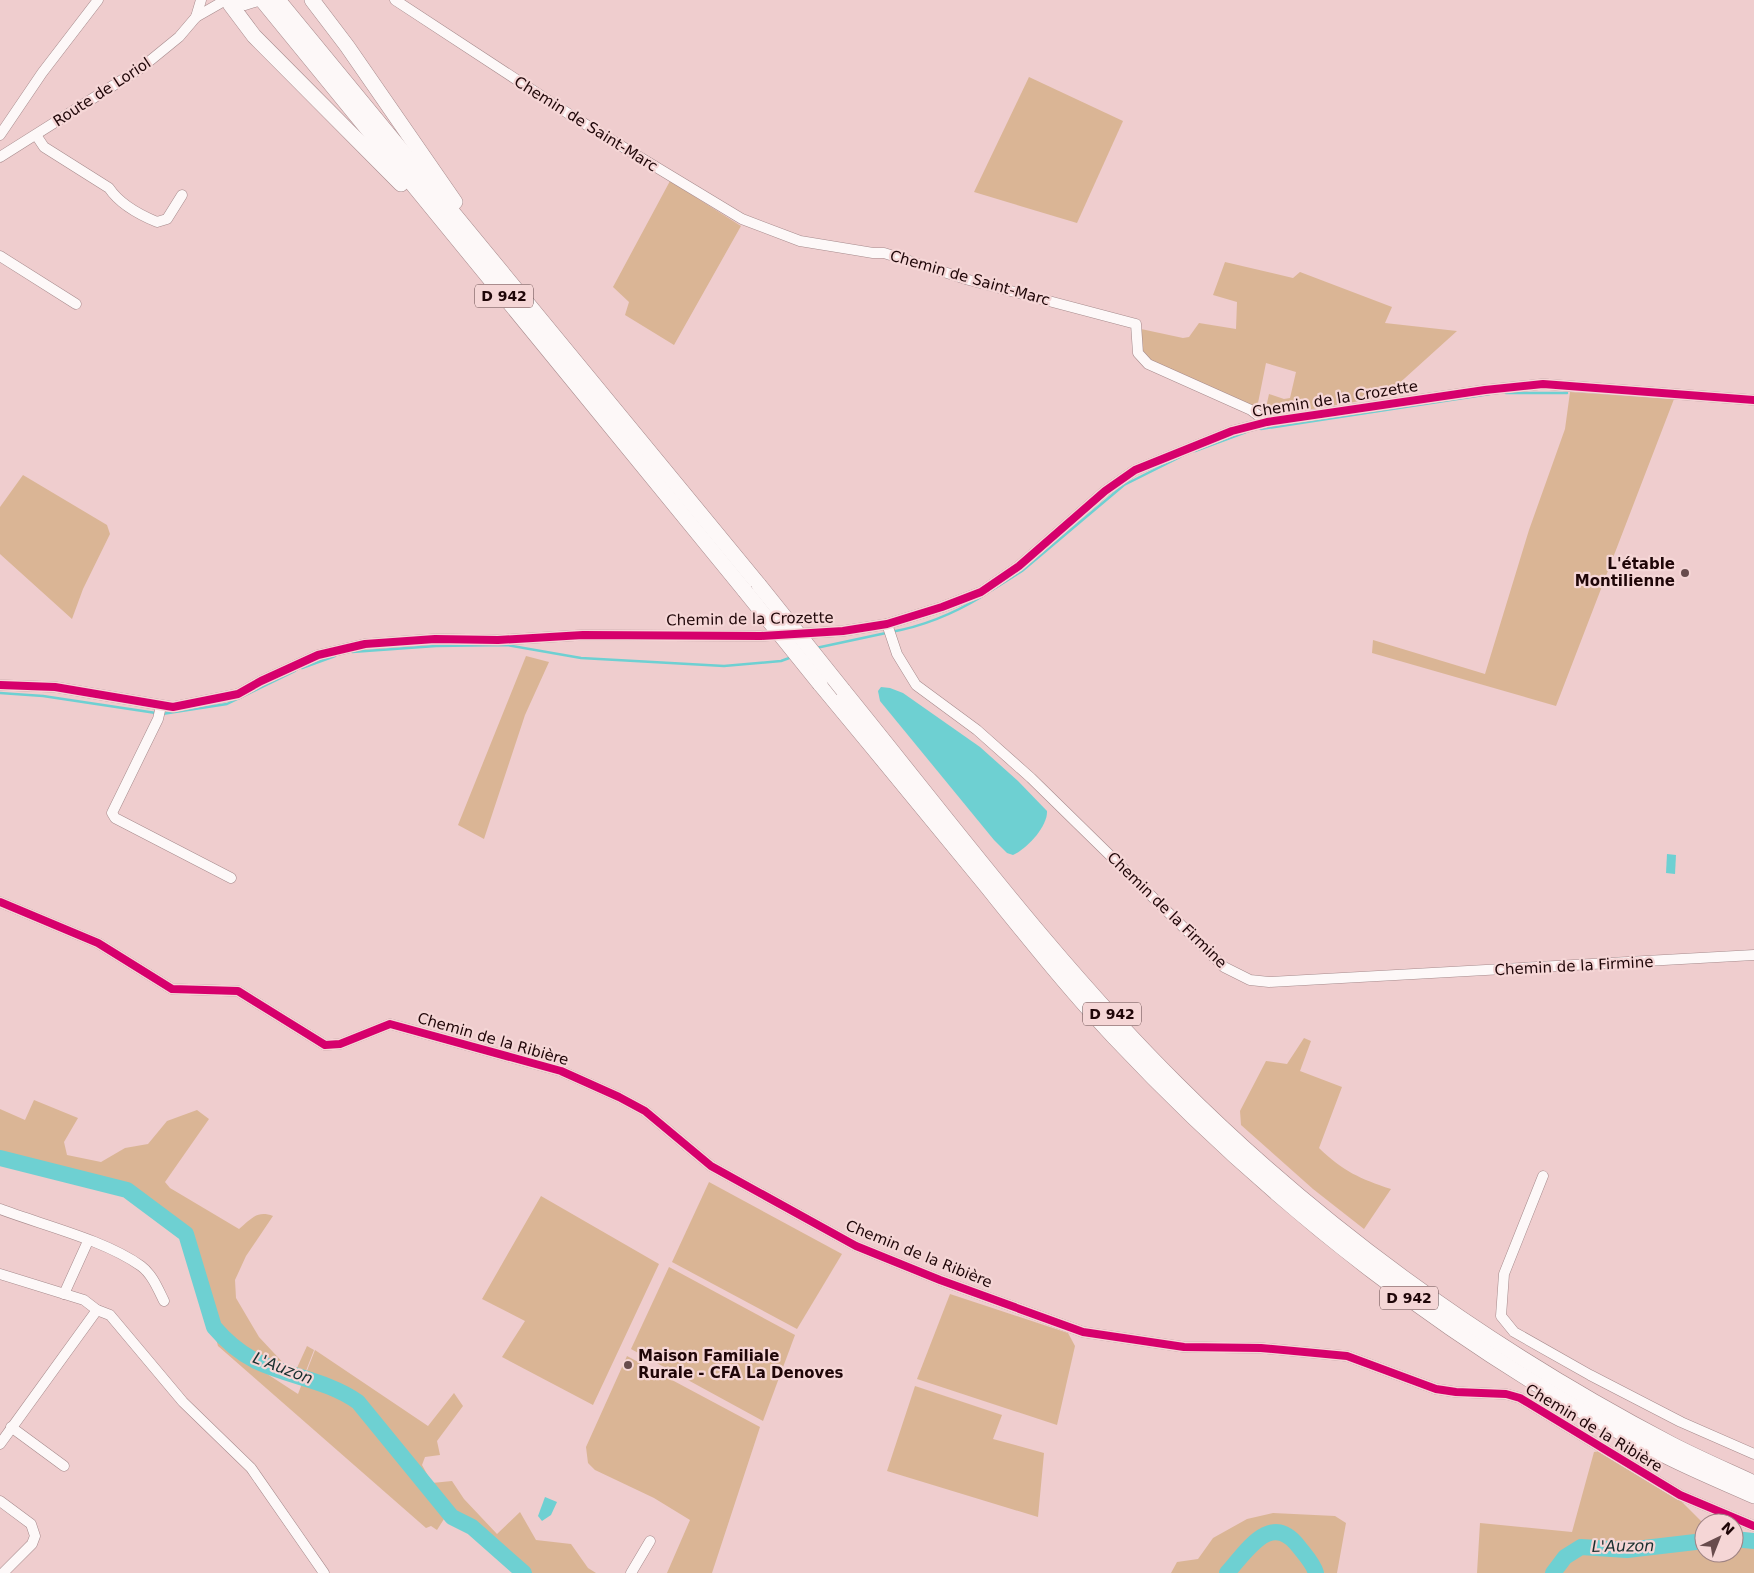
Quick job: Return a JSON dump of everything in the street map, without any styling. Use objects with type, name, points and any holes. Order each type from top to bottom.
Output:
[{"type":"highway","name":"D 942","points":[[261,0],[502,283]]},
{"type":"highway","name":"D 942","points":[[278,0],[502,283],[752,588],[843,690],[1045,938],[1120,1024],[1177,1084],[1269,1170],[1340,1229],[1472,1327],[1553,1378],[1672,1445],[1754,1483]]},
{"type":"highway","name":"D 942","points":[[312,0],[348,46],[502,283]]},
{"type":"highway","name":"D 942","points":[[230,2],[254,36],[502,283]]},
{"type":"highway","name":"D 942","points":[[752,588],[820,684],[1035,946],[1111,1034],[1188,1112],[1263,1181],[1331,1239],[1471,1341],[1551,1391],[1667,1456],[1754,1496]]},
{"type":"street","points":[[0,135],[42,73],[98,0]]},
{"type":"street","name":"Route de Loriol","points":[[0,157],[148,63],[179,37],[196,17],[202,0]]},
{"type":"street","name":"Route de Loriol","points":[[196,17],[230,2],[261,0]]},
{"type":"street","name":"Chemin de Saint-Marc","points":[[395,0],[575,118],[742,219],[800,241],[873,253],[884,253],[969,280],[1136,324],[1138,353],[1148,364],[1250,410],[1267,422]]},
{"type":"street","points":[[36,135],[44,147],[109,188],[113,195],[144,216],[157,222],[167,219],[182,195]]},
{"type":"street","points":[[0,256],[76,304]]},
{"type":"street","name":"Chemin de la Crozette","points":[[0,685],[54,686],[173,707],[238,694],[261,681],[318,655],[365,644],[435,639],[498,640],[583,635],[761,636],[843,631],[887,624],[942,607],[981,592],[1019,566],[1105,491],[1135,470],[1232,431],[1267,422],[1485,390],[1543,384],[1754,400]]},
{"type":"street","name":"Chemin de la Firmine","points":[[887,624],[897,654],[916,685],[976,730],[1031,778],[1224,967],[1250,980],[1270,982],[1341,979],[1754,955]]},
{"type":"street","points":[[161,706],[158,719],[112,813],[115,818],[231,878]]},
{"type":"street","name":"Chemin de la Ribière","points":[[0,902],[98,943],[172,989],[238,991],[325,1045],[340,1044],[390,1024],[561,1070],[620,1097],[645,1112],[712,1166],[856,1246],[940,1280],[1083,1332],[1184,1347],[1261,1348],[1347,1356],[1436,1389],[1456,1392],[1506,1394],[1520,1398],[1680,1495],[1754,1526]]},
{"type":"street","points":[[1544,1176],[1506,1265],[1501,1316],[1506,1324],[1514,1332],[1590,1375],[1681,1422],[1754,1454]]},
{"type":"street","points":[[0,1209],[88,1241],[141,1266],[152,1278],[164,1301]]},
{"type":"street","points":[[64,1294],[88,1241]]},
{"type":"street","points":[[0,1274],[84,1300],[97,1310],[110,1315],[183,1402],[251,1468],[324,1573]]},
{"type":"street","points":[[0,1444],[97,1310]]},
{"type":"street","points":[[11,1428],[64,1466]]},
{"type":"street","points":[[0,1501],[31,1524],[36,1536],[32,1544],[3,1573]]},
{"type":"street","points":[[631,1573],[650,1541]]},
{"type":"shaded area","points":[[1029,77],[1123,121],[1077,223],[974,192]]},
{"type":"shaded area","points":[[670,181],[741,226],[674,345],[625,315],[629,302],[613,287]]},
{"type":"shaded area","points":[[1225,262],[1293,278],[1300,272],[1392,307],[1385,323],[1457,331],[1384,397],[1282,414],[1265,412],[1269,394],[1284,399],[1290,398],[1296,372],[1266,363],[1257,408],[1161,366],[1140,354],[1141,329],[1183,338],[1189,337],[1199,323],[1236,329],[1237,302],[1213,295]]},
{"type":"shaded area","points":[[1570,392],[1674,399],[1556,706],[1372,653],[1373,640],[1485,674],[1529,530],[1565,429]]},
{"type":"shaded area","points":[[23,475],[107,525],[110,534],[83,589],[72,619],[0,554],[0,507]]},
{"type":"shaded area","points":[[526,656],[549,662],[525,715],[484,839],[458,825]]},
{"type":"shaded area","points":[[1304,1038],[1311,1041],[1300,1071],[1342,1087],[1319,1148],[1336,1163],[1352,1173],[1391,1189],[1364,1229],[1313,1189],[1241,1125],[1240,1111],[1266,1061],[1287,1064]]},
{"type":"shaded area","points":[[34,1100],[78,1118],[64,1142],[67,1155],[101,1162],[125,1148],[148,1144],[167,1121],[197,1110],[209,1119],[165,1182],[170,1188],[239,1229],[258,1215],[267,1214],[273,1216],[246,1256],[235,1280],[236,1298],[259,1337],[287,1367],[296,1370],[307,1346],[314,1350],[304,1376],[267,1362],[245,1351],[215,1327],[186,1230],[129,1188],[0,1156],[0,1109],[25,1120]]},
{"type":"shaded area","points":[[709,1182],[842,1254],[797,1329],[672,1262]]},
{"type":"shaded area","points":[[541,1196],[659,1264],[593,1405],[502,1357],[525,1321],[482,1299]]},
{"type":"shaded area","points":[[669,1267],[795,1335],[763,1421],[631,1349]]},
{"type":"shaded area","points":[[950,1294],[1068,1333],[1075,1346],[1057,1425],[917,1379]]},
{"type":"shaded area","points":[[215,1335],[258,1368],[298,1394],[315,1350],[428,1426],[454,1393],[463,1406],[437,1441],[440,1455],[425,1457],[422,1465],[432,1483],[452,1481],[464,1499],[497,1534],[520,1512],[536,1540],[571,1544],[588,1568],[596,1573],[521,1573],[473,1529],[459,1526],[451,1517],[444,1519],[437,1530],[431,1526],[426,1528],[218,1346]]},
{"type":"shaded area","points":[[627,1356],[760,1427],[712,1573],[667,1573],[690,1520],[654,1498],[595,1470],[588,1463],[586,1447]]},
{"type":"shaded area","points":[[915,1386],[1002,1415],[993,1439],[1044,1453],[1038,1517],[887,1471]]},
{"type":"shaded area","points":[[1600,1451],[1675,1495],[1694,1514],[1694,1563],[1744,1563],[1744,1547],[1754,1546],[1754,1573],[1477,1573],[1480,1523],[1572,1532],[1594,1452]]},
{"type":"shaded area","points":[[1273,1513],[1335,1516],[1346,1523],[1337,1573],[1171,1573],[1177,1562],[1198,1559],[1213,1538],[1247,1519]]},
{"type":"water","points":[[881,687],[903,693],[980,747],[1018,781],[1047,811],[1040,830],[1024,848],[1013,855],[1007,853],[994,840],[880,701],[878,691]]},
{"type":"water","points":[[1667,854],[1676,855],[1675,874],[1666,873]]},
{"type":"water","points":[[545,1497],[557,1502],[551,1515],[542,1521],[538,1516]]},
{"type":"waterway","points":[[1506,393],[1567,393]]},
{"type":"waterway","points":[[1261,429],[1490,394]]},
{"type":"waterway","points":[[1195,451],[1246,432]]},
{"type":"waterway","points":[[992,590],[1022,571],[1124,485],[1180,457]]},
{"type":"waterway","points":[[891,632],[938,619],[981,597]]},
{"type":"waterway","points":[[816,648],[886,633]]},
{"type":"waterway","points":[[352,652],[436,646],[507,645],[581,658],[724,666],[781,661],[792,657]]},
{"type":"waterway","points":[[302,668],[335,656]]},
{"type":"waterway","points":[[162,714],[227,704],[295,671]]},
{"type":"waterway","points":[[0,693],[43,696],[156,713]]},
{"type":"waterway","name":"L'Auzon","points":[[0,1158],[127,1190],[186,1234],[214,1327],[223,1337],[256,1361],[334,1389],[358,1402],[452,1517],[472,1527],[524,1573]]},
{"type":"waterway","name":"L'Auzon","points":[[1227,1573],[1251,1545],[1269,1533],[1279,1532],[1289,1537],[1299,1547],[1311,1562],[1316,1573]]},
{"type":"waterway","name":"L'Auzon","points":[[1744,1540],[1754,1541]]},
{"type":"waterway","name":"L'Auzon","points":[[1553,1573],[1565,1557],[1581,1547],[1627,1550],[1694,1542]]},
{"type":"cycle path","points":[[0,685],[55,687],[173,707],[238,694],[261,681],[318,655],[365,644],[435,639],[498,640],[583,635],[761,636],[843,631],[887,624],[942,607],[981,592],[1019,566],[1105,491],[1135,470],[1232,431],[1267,422],[1485,390],[1543,384],[1754,400]]},
{"type":"cycle path","points":[[0,902],[98,943],[172,989],[238,991],[325,1045],[340,1044],[390,1024],[561,1071],[645,1111],[711,1166],[856,1246],[940,1280],[1083,1332],[1184,1347],[1261,1348],[1347,1356],[1436,1389],[1456,1392],[1506,1394],[1520,1398],[1680,1495],[1754,1526]]},
{"type":"place","name":"L'étable Montilienne","points":[[1685,573]]},
{"type":"place","name":"Maison Familiale Rurale - CFA La Denoves","points":[[628,1365]]}]
